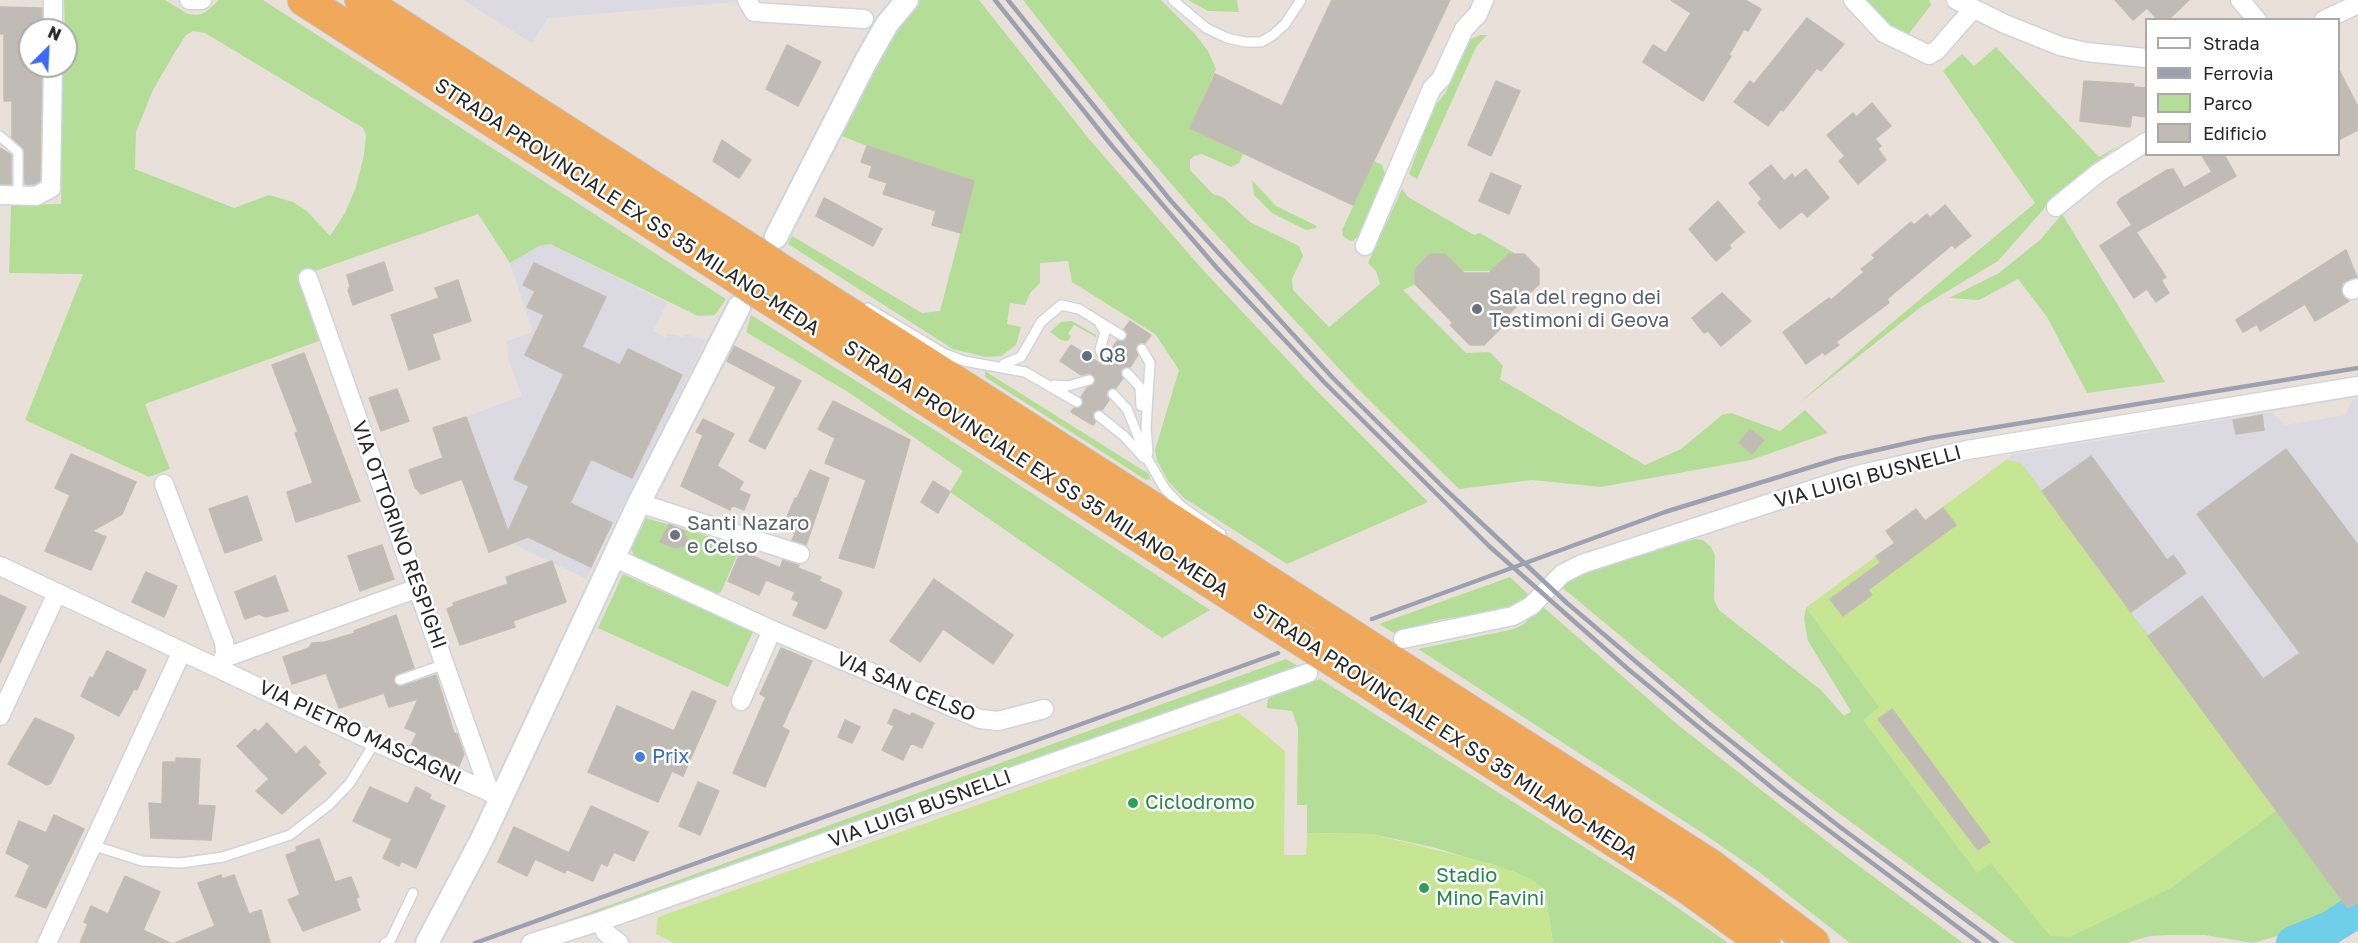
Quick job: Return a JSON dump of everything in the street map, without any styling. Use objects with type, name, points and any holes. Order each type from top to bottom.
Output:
[{"type":"highway","name":"STRADA PROVINCIALE EX SS 35 MILANO-MEDA","points":[[304,0],[761,272],[1329,621],[1396,649],[1701,860],[1813,943]]},
{"type":"highway","name":"STRADA PROVINCIALE EX SS 35 MILANO-MEDA","points":[[361,0],[1292,633],[1688,888],[1764,943]]},
{"type":"street","points":[[53,0],[53,18]]},
{"type":"street","points":[[189,0],[202,0]]},
{"type":"street","points":[[747,0],[754,12],[864,19]]},
{"type":"street","points":[[427,943],[496,795],[639,503],[761,272],[822,144],[887,24],[907,0]]},
{"type":"street","points":[[1365,246],[1400,170],[1414,127],[1428,98],[1441,79],[1464,29],[1478,14],[1484,0]]},
{"type":"street","points":[[1853,0],[1884,33],[1929,55],[1937,50],[1973,9]]},
{"type":"street","points":[[1956,0],[2060,46],[2086,52],[2145,58]]},
{"type":"street","points":[[2240,0],[2256,18]]},
{"type":"street","points":[[2328,18],[2358,4]]},
{"type":"street","points":[[9,195],[45,193],[53,181],[53,78]]},
{"type":"street","points":[[2056,207],[2098,173],[2145,143]]},
{"type":"street","name":"VIA OTTORINO RESPIGHI","points":[[308,278],[445,664],[496,795]]},
{"type":"street","name":"VIA LUIGI BUSNELLI","points":[[1396,649],[1512,616],[1531,606],[1562,574],[1582,564],[1857,475],[1967,450],[2358,386]]},
{"type":"street","points":[[164,484],[224,642],[222,663],[418,588]]},
{"type":"street","points":[[639,503],[800,554]]},
{"type":"street","name":"VIA SAN CELSO","points":[[613,557],[772,630],[980,719],[998,721],[1044,709]]},
{"type":"street","name":"VIA PIETRO MASCAGNI","points":[[0,566],[182,651],[222,663],[375,742],[496,795]]},
{"type":"street","points":[[0,716],[57,593]]},
{"type":"street","points":[[741,701],[772,630]]},
{"type":"street","points":[[47,943],[182,651]]},
{"type":"street","name":"VIA LUIGI BUSNELLI","points":[[531,943],[601,921],[1308,672]]},
{"type":"street","points":[[601,921],[605,932],[619,943]]},
{"type":"lane","points":[[1173,0],[1206,28],[1227,38],[1245,42],[1261,42],[1273,35],[1285,24],[1301,0]]},
{"type":"lane","points":[[0,136],[18,152],[9,195]]},
{"type":"lane","points":[[761,272],[844,298]]},
{"type":"lane","points":[[859,304],[945,354],[964,361],[1015,368],[1045,382],[1077,402]]},
{"type":"lane","points":[[994,365],[1012,362],[1021,357],[1041,322],[1056,308],[1073,306],[1121,335]]},
{"type":"lane","points":[[1094,318],[1105,332],[1100,350],[1106,359]]},
{"type":"lane","points":[[1142,349],[1149,363],[1146,427],[1149,457],[1155,472]]},
{"type":"lane","points":[[1126,373],[1140,387],[1144,446],[1155,472]]},
{"type":"lane","points":[[1045,382],[1061,387],[1089,380]]},
{"type":"lane","points":[[1113,394],[1127,409],[1155,472]]},
{"type":"lane","points":[[1099,416],[1124,436],[1155,472],[1175,501],[1230,541]]},
{"type":"lane","points":[[1249,558],[1287,594]]},
{"type":"lane","points":[[400,680],[445,664]]},
{"type":"lane","points":[[92,845],[142,861],[182,863],[222,856],[290,835],[330,804],[350,783],[375,742]]},
{"type":"lane","points":[[385,943],[390,941],[413,893]]},
{"type":"shaded area","points":[[463,0],[760,0],[548,18],[532,43]]},
{"type":"shaded area","points":[[550,244],[667,303],[653,331],[666,338],[668,334],[684,337],[685,334],[706,340],[586,579],[512,543],[466,417],[522,396],[509,362],[507,341],[533,332],[510,263],[539,246]]},
{"type":"shaded area","points":[[2358,398],[2358,901],[2348,908],[2006,460],[2012,455],[2272,412],[2285,425],[2345,415],[2353,399]]},
{"type":"green space","points":[[64,0],[165,0],[188,14],[197,15],[206,12],[219,0],[263,0],[726,299],[715,315],[698,316],[550,244],[539,246],[510,263],[478,214],[298,277],[319,341],[145,404],[170,469],[149,477],[25,420],[83,274],[9,273],[11,205],[61,204],[63,78],[78,78],[78,18],[65,18]],"holes":[[[193,31],[205,33],[363,128],[366,134],[364,155],[356,187],[345,213],[330,236],[307,211],[293,202],[269,195],[234,208],[135,169],[136,132],[153,90],[186,35]]]},
{"type":"green space","points":[[917,0],[979,0],[1089,139],[1203,270],[1315,389],[1428,502],[1287,564],[1184,498],[1169,482],[1157,461],[1155,450],[1179,370],[1155,334],[1072,282],[1068,261],[1040,263],[1040,283],[1030,293],[1025,305],[1010,303],[1007,324],[1021,327],[1016,345],[1001,356],[985,357],[953,349],[788,244],[792,236],[922,313],[940,311],[974,181],[867,146],[842,136],[839,129],[877,56]]},
{"type":"green space","points":[[1023,0],[1161,0],[1194,33],[1208,51],[1216,69],[1190,128],[1243,154],[1239,163],[1231,167],[1202,154],[1194,156],[1190,160],[1190,170],[1213,194],[1223,197],[1250,222],[1299,246],[1303,256],[1292,279],[1293,290],[1329,327],[1380,284],[1376,271],[1368,263],[1402,189],[1408,197],[1474,235],[1480,233],[1516,254],[1509,254],[1492,271],[1462,271],[1445,254],[1430,254],[1415,269],[1415,284],[1403,290],[1466,353],[1490,352],[1503,366],[1500,379],[1645,465],[1681,449],[1722,415],[1731,413],[1780,431],[1805,410],[1828,433],[1751,460],[1601,487],[1532,480],[1459,489],[1354,385],[1198,215],[1131,137]]},
{"type":"green space","points":[[1188,0],[1237,0],[1239,12],[1208,11]]},
{"type":"green space","points":[[1864,0],[1929,0],[1931,5],[1908,35],[1893,32]]},
{"type":"green space","points":[[1487,35],[1476,47],[1417,179],[1409,174],[1432,110],[1446,92],[1471,39]]},
{"type":"green space","points":[[1996,47],[2099,157],[2122,144],[2089,167],[2057,194],[1998,261],[1921,307],[1798,404],[2035,203],[1943,71],[1962,54],[1974,66]]},
{"type":"green space","points":[[1374,161],[1382,165],[1386,176],[1358,236],[1353,241],[1348,240],[1343,236],[1342,230]]},
{"type":"green space","points":[[1252,180],[1276,206],[1317,226],[1316,228],[1306,230],[1272,213],[1254,195]]},
{"type":"green space","points":[[2062,214],[2165,382],[2087,393],[2047,317],[2018,279],[1979,300],[1949,298],[1999,273],[2041,239]]},
{"type":"green space","points":[[751,315],[949,439],[1210,610],[1162,638],[950,492],[963,471],[848,392],[746,332]]},
{"type":"green space","points":[[1072,321],[1096,337],[1074,325],[1068,334],[1071,336],[1068,341],[1061,340],[1050,332],[1061,322]]},
{"type":"green space","points":[[985,371],[1149,474],[1150,479],[1146,480],[985,377]]},
{"type":"green space","points":[[2006,460],[2021,463],[2348,908],[2305,928],[2253,943],[2205,935],[2171,935],[2150,936],[2126,943],[2015,943],[1794,780],[1558,584],[1580,573],[1695,539],[1703,540],[1711,547],[1715,556],[1714,600],[1719,610],[1821,690],[1844,716],[1851,711],[1808,641],[1804,619],[1806,608],[1856,571],[1861,576]]},
{"type":"green space","points":[[2006,460],[2021,463],[2276,811],[2171,888],[2070,937],[2050,936],[1991,863],[1977,873],[1863,720],[1879,707],[1806,608],[1894,543],[1886,531],[1916,509],[1925,520]]},
{"type":"green space","points":[[643,517],[741,546],[721,592],[717,594],[634,556],[630,545]]},
{"type":"green space","points":[[623,574],[753,632],[728,687],[598,628]]},
{"type":"green space","points":[[1510,577],[1532,598],[1517,607],[1480,615],[1442,619],[1394,633],[1379,624]]},
{"type":"green space","points":[[1541,605],[1678,725],[1847,857],[1963,943],[1850,943],[1759,872],[1704,834],[1418,649],[1514,629],[1524,624]]},
{"type":"green space","points":[[1286,659],[1298,666],[754,859],[601,912],[555,925]]},
{"type":"green space","points":[[1320,679],[1661,896],[1728,943],[1553,943],[1545,890],[1517,873],[1436,848],[1372,834],[1307,833],[1307,805],[1297,805],[1298,728],[1292,711],[1267,708],[1267,705],[1268,699],[1278,693]]},
{"type":"green space","name":"Ciclodromo","points":[[1239,713],[1285,751],[1284,855],[1306,855],[1307,833],[1372,834],[1493,864],[1532,879],[1545,890],[1553,943],[674,943],[656,934],[658,917]]},
{"type":"building","points":[[1332,0],[1450,0],[1353,205],[1190,128],[1215,74],[1282,106]]},
{"type":"building","points":[[1671,0],[1745,0],[1761,9],[1748,31],[1744,29],[1729,55],[1731,56],[1703,101],[1643,62],[1653,45],[1666,53],[1691,13]]},
{"type":"building","points":[[2115,0],[2189,0],[2170,18],[2156,18],[2147,8],[2133,20]]},
{"type":"building","points":[[0,7],[42,8],[42,18],[18,18],[18,78],[42,78],[40,181],[34,184],[25,184],[24,150],[12,138],[12,101],[4,101],[4,34],[0,34]]},
{"type":"building","points":[[1807,18],[1844,44],[1821,71],[1817,68],[1768,126],[1734,102],[1750,81],[1754,84]]},
{"type":"building","points":[[787,45],[821,62],[798,106],[766,89]]},
{"type":"building","points":[[2340,72],[2358,107],[2358,130],[2340,139]]},
{"type":"building","points":[[1496,81],[1520,91],[1491,156],[1468,145]]},
{"type":"building","points":[[2084,81],[2134,84],[2133,87],[2145,88],[2145,117],[2132,115],[2130,127],[2080,121]]},
{"type":"building","points":[[1872,103],[1891,126],[1875,139],[1881,146],[1878,149],[1886,160],[1858,184],[1839,161],[1845,156],[1827,135],[1853,113],[1856,117]]},
{"type":"building","points":[[722,140],[751,160],[739,178],[713,161]]},
{"type":"building","points":[[867,146],[974,181],[961,233],[932,225],[936,211],[883,194],[887,183],[869,177],[872,166],[861,162]]},
{"type":"building","points":[[0,148],[11,155],[11,184],[0,184]]},
{"type":"building","points":[[2202,156],[2225,156],[2236,176],[2136,232],[2166,277],[2161,280],[2169,293],[2156,302],[2147,289],[2134,298],[2100,246],[2132,225],[2117,203],[2167,170],[2173,169],[2184,188],[2212,172]]},
{"type":"building","points":[[1771,165],[1784,181],[1792,174],[1795,178],[1806,169],[1829,198],[1807,217],[1802,211],[1780,229],[1758,203],[1762,199],[1749,183]]},
{"type":"building","points":[[1491,173],[1521,186],[1509,214],[1479,201]]},
{"type":"building","points":[[824,198],[882,229],[873,246],[816,216]]},
{"type":"building","points":[[1718,201],[1744,232],[1716,261],[1689,229]]},
{"type":"building","points":[[1945,205],[1971,236],[1955,248],[1952,245],[1887,299],[1889,303],[1836,342],[1839,345],[1825,355],[1823,352],[1806,364],[1783,332],[1829,298],[1831,300],[1864,272],[1861,269],[1875,258],[1872,255],[1911,222],[1914,225],[1927,214],[1930,218]]},
{"type":"building","points":[[2346,250],[2357,277],[2342,283],[2342,294],[2349,301],[2315,321],[2305,304],[2260,331],[2257,324],[2243,332],[2236,320]]},
{"type":"building","name":"Sala del regno dei Testimoni di Geova","points":[[1430,254],[1445,254],[1464,273],[1489,273],[1509,254],[1524,254],[1539,269],[1539,284],[1501,322],[1504,325],[1484,345],[1470,345],[1450,325],[1453,323],[1415,284],[1415,269]]},
{"type":"building","points":[[384,262],[393,290],[353,305],[348,290],[350,286],[347,275]]},
{"type":"building","points":[[534,263],[606,297],[582,347],[620,365],[628,349],[682,375],[632,478],[591,459],[570,503],[612,523],[591,567],[528,537],[489,552],[462,479],[421,494],[415,487],[409,470],[443,458],[433,428],[466,417],[508,531],[529,486],[514,479],[564,374],[525,355],[544,315],[527,307],[535,291],[523,285]]},
{"type":"building","points":[[458,280],[471,321],[432,334],[440,359],[409,370],[391,315],[439,298],[435,288]]},
{"type":"building","points":[[1722,293],[1751,321],[1721,346],[1708,331],[1704,333],[1692,318]]},
{"type":"building","points":[[1130,321],[1151,335],[1145,343],[1137,345],[1138,355],[1130,367],[1122,369],[1123,378],[1116,388],[1108,390],[1106,395],[1109,400],[1102,410],[1093,412],[1095,422],[1093,425],[1071,412],[1074,408],[1082,406],[1081,397],[1087,388],[1094,384],[1095,378],[1090,373],[1081,375],[1060,361],[1071,345],[1102,365],[1109,365],[1112,360],[1109,353],[1117,341],[1124,341],[1127,338],[1124,329]]},
{"type":"building","points":[[734,346],[801,381],[765,449],[749,441],[776,387],[727,361]]},
{"type":"building","points":[[304,353],[360,501],[296,522],[287,492],[313,483],[295,433],[298,432],[272,365]]},
{"type":"building","points":[[397,389],[409,421],[381,431],[369,398]]},
{"type":"building","points":[[833,401],[910,440],[874,568],[839,558],[866,480],[825,463],[835,438],[818,429]]},
{"type":"building","points":[[2262,415],[2264,430],[2236,434],[2233,420]]},
{"type":"building","points":[[703,419],[734,434],[717,466],[743,482],[739,490],[750,495],[744,510],[732,505],[730,510],[681,486],[703,435],[696,432]]},
{"type":"building","points":[[1750,429],[1764,440],[1752,454],[1739,443]]},
{"type":"building","points":[[2286,449],[2358,545],[2358,901],[2348,908],[2148,636],[2202,596],[2263,679],[2300,653],[2197,514]]},
{"type":"building","points":[[71,454],[136,482],[122,514],[92,531],[106,537],[91,570],[45,551],[70,495],[55,488]]},
{"type":"building","points":[[2091,456],[2167,560],[2173,555],[2186,573],[2131,612],[2042,491]]},
{"type":"building","points":[[810,470],[829,478],[806,545],[792,540],[795,534],[784,524]]},
{"type":"building","points":[[933,481],[950,492],[938,513],[921,502]]},
{"type":"building","points":[[247,496],[262,540],[225,553],[209,509]]},
{"type":"building","points":[[1943,508],[1956,525],[1868,590],[1872,595],[1843,616],[1830,599],[1881,562],[1876,556],[1895,543],[1886,531],[1916,509],[1925,521]]},
{"type":"building","name":"Santi Nazaro e Celso","points":[[669,524],[684,531],[687,539],[684,546],[675,548],[660,542]]},
{"type":"building","points":[[382,545],[394,579],[360,591],[348,556]]},
{"type":"building","points":[[741,551],[780,568],[783,560],[799,565],[798,568],[821,577],[819,581],[840,590],[842,593],[827,627],[825,629],[793,615],[799,602],[792,599],[795,592],[766,580],[759,595],[728,581]]},
{"type":"building","points":[[552,561],[566,602],[513,621],[515,627],[460,645],[447,609],[454,606],[453,603],[508,584],[506,577]]},
{"type":"building","points":[[146,572],[177,586],[164,617],[132,602]]},
{"type":"building","points":[[275,576],[288,611],[266,617],[259,614],[245,619],[235,592]]},
{"type":"building","points":[[934,579],[1013,635],[993,664],[943,629],[920,662],[890,641]]},
{"type":"building","points":[[0,595],[26,607],[0,663]]},
{"type":"building","points":[[396,615],[414,668],[395,675],[394,683],[402,686],[436,675],[454,733],[457,734],[464,754],[459,766],[411,746],[417,733],[405,728],[418,699],[389,707],[384,693],[339,708],[326,673],[292,684],[283,657],[309,648],[312,643],[325,642],[355,633],[354,631]]},
{"type":"building","points":[[781,648],[812,661],[782,727],[789,731],[765,787],[733,773],[766,697],[760,694]]},
{"type":"building","points":[[107,651],[146,670],[137,690],[134,689],[119,716],[81,696]]},
{"type":"building","points":[[692,691],[716,701],[683,776],[672,771],[658,802],[588,772],[617,706],[674,731]]},
{"type":"building","points":[[894,709],[910,716],[912,713],[934,723],[922,748],[911,743],[903,760],[882,750],[894,726],[888,723]]},
{"type":"building","points":[[1892,709],[1990,842],[1978,850],[1878,719]]},
{"type":"building","points":[[35,718],[73,735],[74,738],[51,783],[47,785],[8,764]]},
{"type":"building","points":[[845,720],[860,727],[852,743],[838,737]]},
{"type":"building","points":[[267,723],[296,754],[305,746],[320,762],[318,765],[326,773],[282,814],[256,791],[269,779],[237,746],[255,729],[258,732]]},
{"type":"building","points":[[176,758],[200,759],[198,805],[215,806],[211,840],[151,838],[149,803],[162,804],[163,762],[176,762]]},
{"type":"building","points":[[698,782],[719,791],[700,835],[679,826]]},
{"type":"building","points":[[370,787],[408,804],[416,787],[431,795],[429,799],[445,806],[416,868],[401,861],[399,866],[383,858],[392,839],[353,821]]},
{"type":"building","points":[[591,806],[648,832],[634,861],[614,852],[607,866],[601,863],[593,881],[566,869],[565,873],[535,859],[527,876],[498,862],[514,827],[569,853]]},
{"type":"building","points":[[54,815],[84,829],[46,908],[16,896],[30,865],[6,853],[19,821],[46,833]]},
{"type":"building","points":[[319,839],[335,882],[351,877],[359,897],[356,899],[360,910],[303,931],[288,900],[300,895],[286,855],[297,851],[296,847]]},
{"type":"building","points":[[221,875],[222,879],[234,875],[249,914],[261,910],[270,943],[175,943],[215,926],[198,883]]},
{"type":"building","points":[[125,876],[160,892],[143,930],[170,943],[80,943],[88,924],[84,922],[91,906],[108,914]]},
{"type":"waterway","points":[[2293,943],[2330,928],[2358,910]]},
{"type":"railway","points":[[995,0],[1112,146],[1217,268],[1325,383],[1489,546],[1628,669],[1776,791],[1979,943]]},
{"type":"railway","points":[[1008,0],[1171,201],[1332,377],[1445,489],[1567,603],[1708,723],[1840,827],[1997,943]]},
{"type":"railway","points":[[1372,619],[1665,512],[1837,459],[1930,438],[2358,368]]},
{"type":"railway","points":[[475,943],[1278,653]]},
{"type":"place","name":"Sala del regno dei Testimoni di Geova","points":[[1477,309]]},
{"type":"place","name":"Q8","points":[[1087,356]]},
{"type":"place","name":"Santi Nazaro e Celso","points":[[675,535]]},
{"type":"place","name":"Prix","points":[[640,757]]},
{"type":"place","name":"Ciclodromo","points":[[1133,803]]},
{"type":"place","name":"Stadio Mino Favini","points":[[1424,888]]}]
